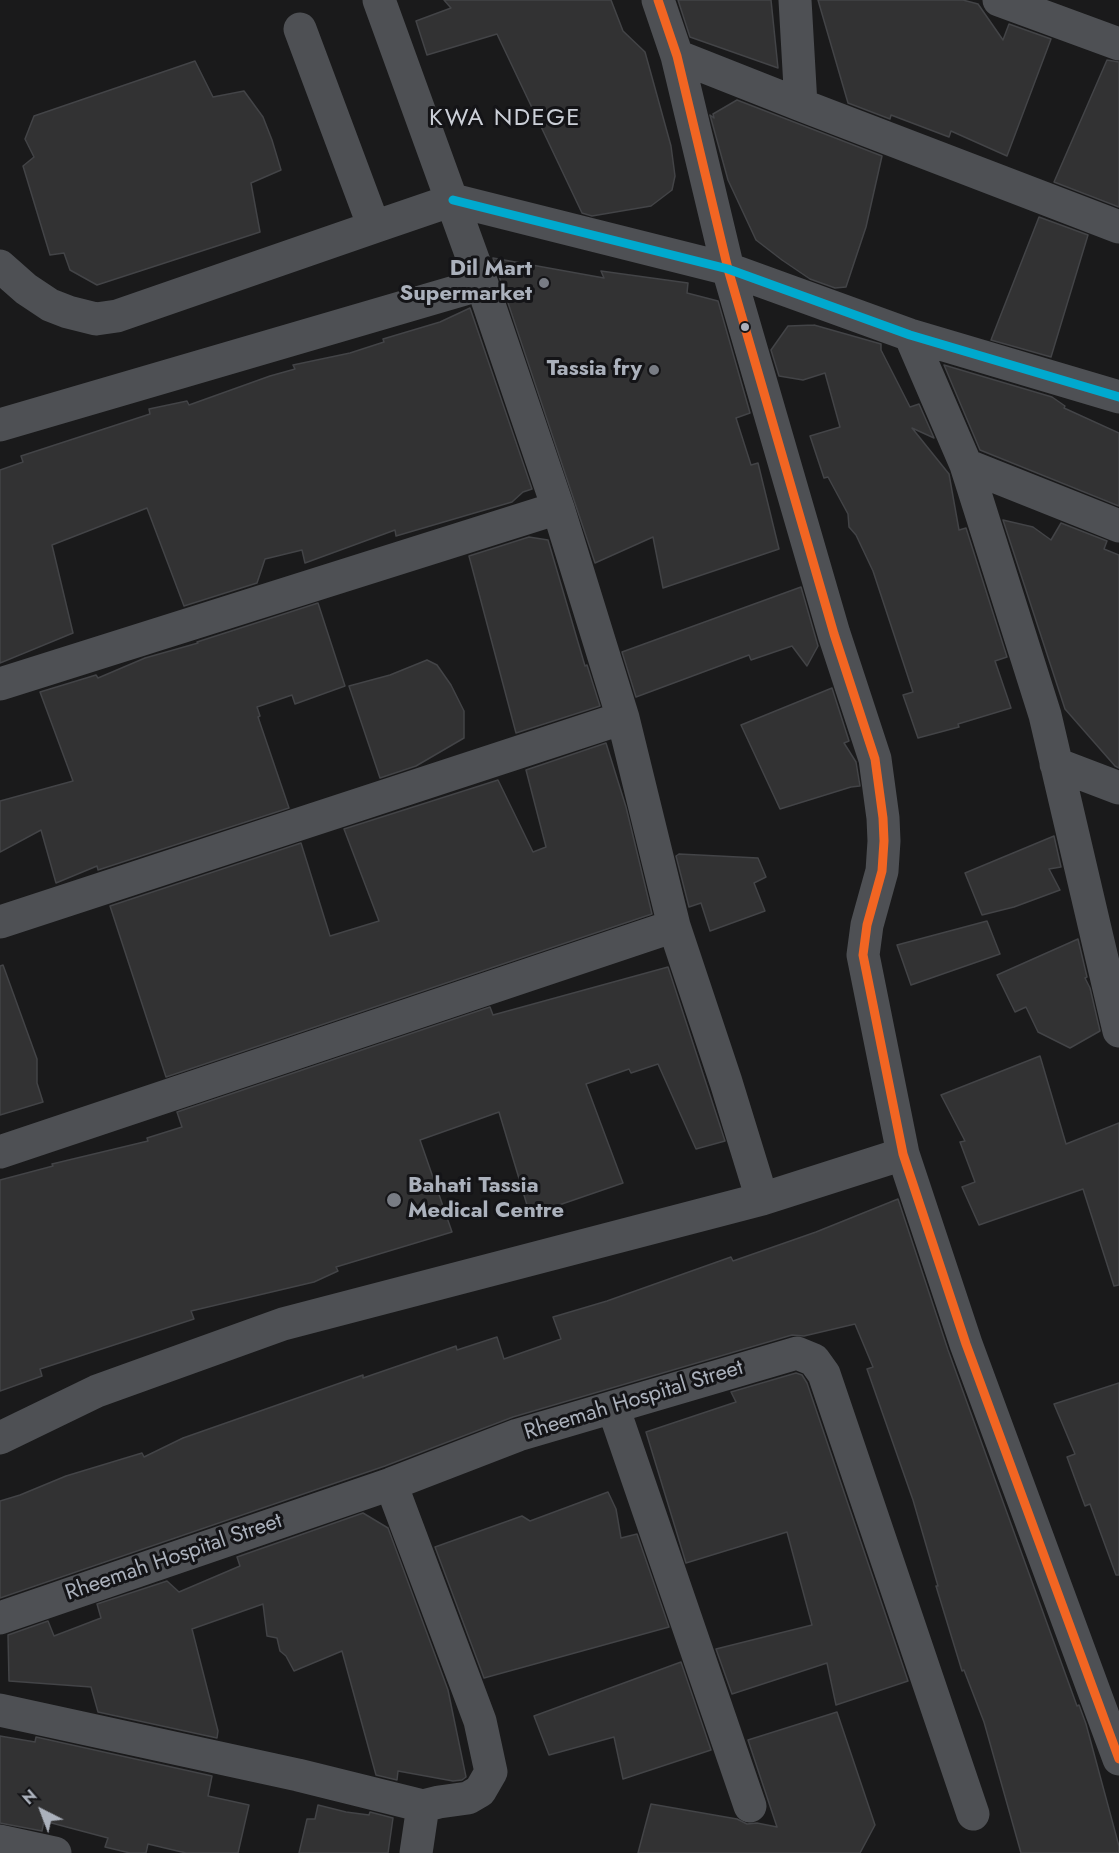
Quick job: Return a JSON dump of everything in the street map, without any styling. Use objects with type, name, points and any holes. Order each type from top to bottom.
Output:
[{"type":"street","points":[[379,0],[453,200],[558,508],[623,718],[674,926],[762,1198]]},
{"type":"street","points":[[658,0],[677,56],[728,269],[834,634],[875,759],[884,841],[882,871],[867,925],[863,955],[903,1154],[966,1344],[1119,1759]]},
{"type":"street","points":[[795,0],[801,105]]},
{"type":"street","points":[[999,0],[1119,44]]},
{"type":"street","points":[[300,29],[374,227]]},
{"type":"street","points":[[677,56],[1119,226]]},
{"type":"street","points":[[0,266],[26,289],[50,305],[96,319],[107,318],[453,200],[728,269],[910,335],[1119,397]]},
{"type":"street","points":[[0,425],[482,284]]},
{"type":"street","points":[[910,335],[966,465],[1045,715],[1119,1031]]},
{"type":"street","points":[[966,465],[1119,526]]},
{"type":"street","points":[[0,684],[558,508]]},
{"type":"street","points":[[0,922],[623,718]]},
{"type":"street","points":[[1056,764],[1119,788]]},
{"type":"street","points":[[0,1152],[674,926]]},
{"type":"street","points":[[0,1438],[97,1391],[283,1324],[762,1198],[903,1154]]},
{"type":"street","name":"Rheemah Hospital Street","points":[[0,1618],[391,1484],[518,1435],[797,1353],[807,1356],[820,1366],[973,1814]]},
{"type":"street","points":[[613,1407],[750,1806]]},
{"type":"street","points":[[0,1710],[298,1775],[423,1806],[468,1798],[480,1791],[491,1772],[480,1721],[391,1484]]},
{"type":"street","points":[[416,1853],[423,1806]]},
{"type":"street","points":[[0,1841],[55,1853]]},
{"type":"building","points":[[444,0],[611,0],[623,31],[645,52],[671,146],[675,176],[672,190],[651,206],[592,216],[582,213],[497,34],[427,55],[416,21],[451,8]]},
{"type":"building","points":[[678,0],[771,0],[778,68],[690,37]]},
{"type":"building","points":[[818,0],[963,0],[978,4],[1003,40],[1009,24],[1051,39],[1007,156],[951,131],[949,137],[891,115],[890,119],[848,103]]},
{"type":"building","points":[[1107,60],[1119,62],[1119,207],[1054,182]]},
{"type":"building","points":[[195,61],[213,97],[244,91],[263,117],[272,140],[281,170],[251,183],[260,232],[97,285],[70,270],[64,253],[50,255],[23,166],[34,157],[25,139],[34,116]]},
{"type":"building","points":[[737,100],[882,156],[866,227],[846,287],[835,288],[810,279],[756,240],[728,180],[710,115],[714,118],[713,114]]},
{"type":"building","points":[[1039,217],[1088,235],[1051,357],[991,340]]},
{"type":"building","points":[[493,258],[604,278],[601,271],[688,283],[687,293],[718,301],[750,413],[736,418],[751,465],[758,463],[779,549],[663,588],[653,537],[595,563]]},
{"type":"building","points":[[470,308],[532,489],[523,492],[512,502],[396,536],[395,530],[305,563],[302,550],[265,559],[257,583],[184,606],[147,508],[52,545],[73,633],[0,663],[0,470],[23,462],[21,456],[150,414],[149,409],[187,401],[189,405],[295,369],[293,365],[350,353],[384,342],[383,339],[440,322]]},
{"type":"building","points":[[814,325],[881,344],[881,350],[910,407],[919,404],[934,438],[912,428],[949,474],[959,530],[966,528],[1007,657],[995,661],[1011,708],[958,724],[959,727],[918,738],[903,695],[913,692],[873,571],[856,535],[849,527],[848,514],[828,477],[824,478],[810,436],[840,427],[825,373],[803,380],[779,376],[771,350],[788,326]]},
{"type":"building","points":[[944,365],[1052,397],[1065,406],[1064,408],[1119,433],[1119,506],[980,450]]},
{"type":"building","points":[[1003,520],[1033,527],[1051,540],[1061,523],[1107,541],[1104,549],[1119,555],[1119,768],[1065,709]]},
{"type":"building","points":[[529,537],[548,540],[585,666],[587,665],[600,706],[516,733],[469,556]]},
{"type":"building","points":[[801,587],[818,646],[807,666],[792,646],[751,660],[749,655],[636,697],[622,652]]},
{"type":"building","points":[[318,603],[345,686],[295,704],[292,695],[257,707],[260,716],[258,717],[289,808],[98,870],[97,866],[56,883],[41,830],[0,852],[0,801],[73,781],[40,692],[96,675],[98,678],[145,658]]},
{"type":"building","points":[[427,660],[437,665],[451,685],[464,711],[464,738],[416,766],[380,778],[349,686],[390,675]]},
{"type":"building","points":[[832,688],[849,741],[844,743],[856,762],[860,786],[780,809],[741,725]]},
{"type":"building","points":[[606,743],[626,807],[652,914],[166,1077],[110,906],[301,843],[330,936],[379,921],[344,829],[498,780],[533,852],[546,847],[526,770]]},
{"type":"building","points":[[1054,836],[1061,867],[1049,869],[1060,890],[1014,907],[982,915],[965,873]]},
{"type":"building","points":[[679,854],[758,858],[766,877],[754,883],[765,911],[710,931],[701,903],[689,907],[676,856]]},
{"type":"building","points":[[987,921],[1000,954],[911,985],[897,945]]},
{"type":"building","points":[[1078,939],[1087,977],[1085,978],[1090,988],[1100,1031],[1070,1048],[1038,1032],[1026,1007],[1015,1012],[997,975]]},
{"type":"building","points":[[3,965],[37,1059],[37,1083],[43,1102],[0,1115],[0,966]]},
{"type":"building","points":[[668,967],[725,1141],[696,1149],[658,1064],[631,1073],[629,1069],[586,1084],[623,1183],[530,1215],[499,1112],[420,1140],[452,1232],[336,1267],[338,1271],[314,1282],[191,1311],[194,1319],[40,1369],[42,1376],[0,1391],[0,1180],[53,1166],[52,1164],[148,1141],[147,1138],[182,1127],[177,1112],[490,1007],[493,1015]]},
{"type":"building","points":[[1040,1056],[1066,1144],[1119,1123],[1119,1285],[1114,1286],[1083,1189],[979,1225],[962,1187],[975,1182],[960,1142],[965,1141],[941,1095]]},
{"type":"building","points":[[898,1199],[948,1350],[1077,1706],[1079,1705],[1086,1724],[1119,1853],[1021,1853],[984,1722],[964,1670],[962,1671],[913,1500],[867,1369],[873,1367],[855,1324],[804,1336],[792,1335],[513,1417],[385,1466],[0,1598],[0,1501],[66,1476],[142,1453],[144,1457],[183,1438],[363,1375],[363,1378],[456,1346],[457,1350],[497,1337],[504,1359],[561,1339],[553,1317],[607,1301],[731,1257],[733,1261],[816,1232]]},
{"type":"building","points":[[796,1373],[802,1375],[807,1383],[908,1681],[836,1705],[827,1663],[732,1694],[716,1649],[812,1625],[787,1532],[686,1563],[646,1432],[736,1402],[731,1392]]},
{"type":"building","points":[[1119,1383],[1119,1575],[1116,1575],[1090,1504],[1085,1506],[1067,1457],[1075,1454],[1054,1404]]},
{"type":"building","points":[[608,1492],[616,1509],[621,1538],[637,1534],[669,1627],[484,1678],[435,1547],[522,1516],[530,1521]]},
{"type":"building","points":[[363,1513],[388,1528],[448,1690],[466,1777],[462,1780],[453,1781],[398,1771],[397,1780],[376,1775],[342,1651],[294,1671],[286,1656],[280,1651],[277,1638],[267,1636],[263,1604],[192,1629],[218,1731],[217,1738],[98,1712],[91,1687],[9,1681],[8,1635],[48,1621],[54,1636],[101,1618],[97,1604],[167,1581],[179,1592],[240,1566],[237,1557]]},
{"type":"building","points":[[681,1662],[711,1750],[623,1779],[614,1737],[549,1755],[534,1716]]},
{"type":"building","points":[[837,1712],[875,1825],[860,1853],[638,1853],[651,1804],[737,1819],[747,1824],[757,1823],[777,1827],[748,1740]]},
{"type":"building","points":[[0,1736],[35,1742],[36,1737],[212,1776],[208,1796],[249,1805],[238,1853],[186,1853],[148,1844],[146,1853],[130,1853],[105,1847],[108,1838],[44,1821],[42,1831],[0,1823]]},
{"type":"building","points":[[318,1805],[346,1812],[369,1815],[370,1812],[393,1818],[388,1853],[299,1853],[307,1819],[315,1819]]},
{"type":"transit line","points":[[658,0],[677,56],[728,269],[834,634],[875,759],[884,841],[882,871],[867,925],[863,955],[903,1154],[966,1344],[1119,1759]]},
{"type":"transit line","points":[[453,200],[728,269],[910,335],[1119,397]]},
{"type":"place","name":"Dil Mart Supermarket","points":[[544,283]]},
{"type":"place","name":"Tassia fry","points":[[654,370]]},
{"type":"place","name":"Bahati Tassia Medical Centre","points":[[394,1200]]},
{"type":"district","name":"KWA NDEGE","points":[[505,119]]}]
